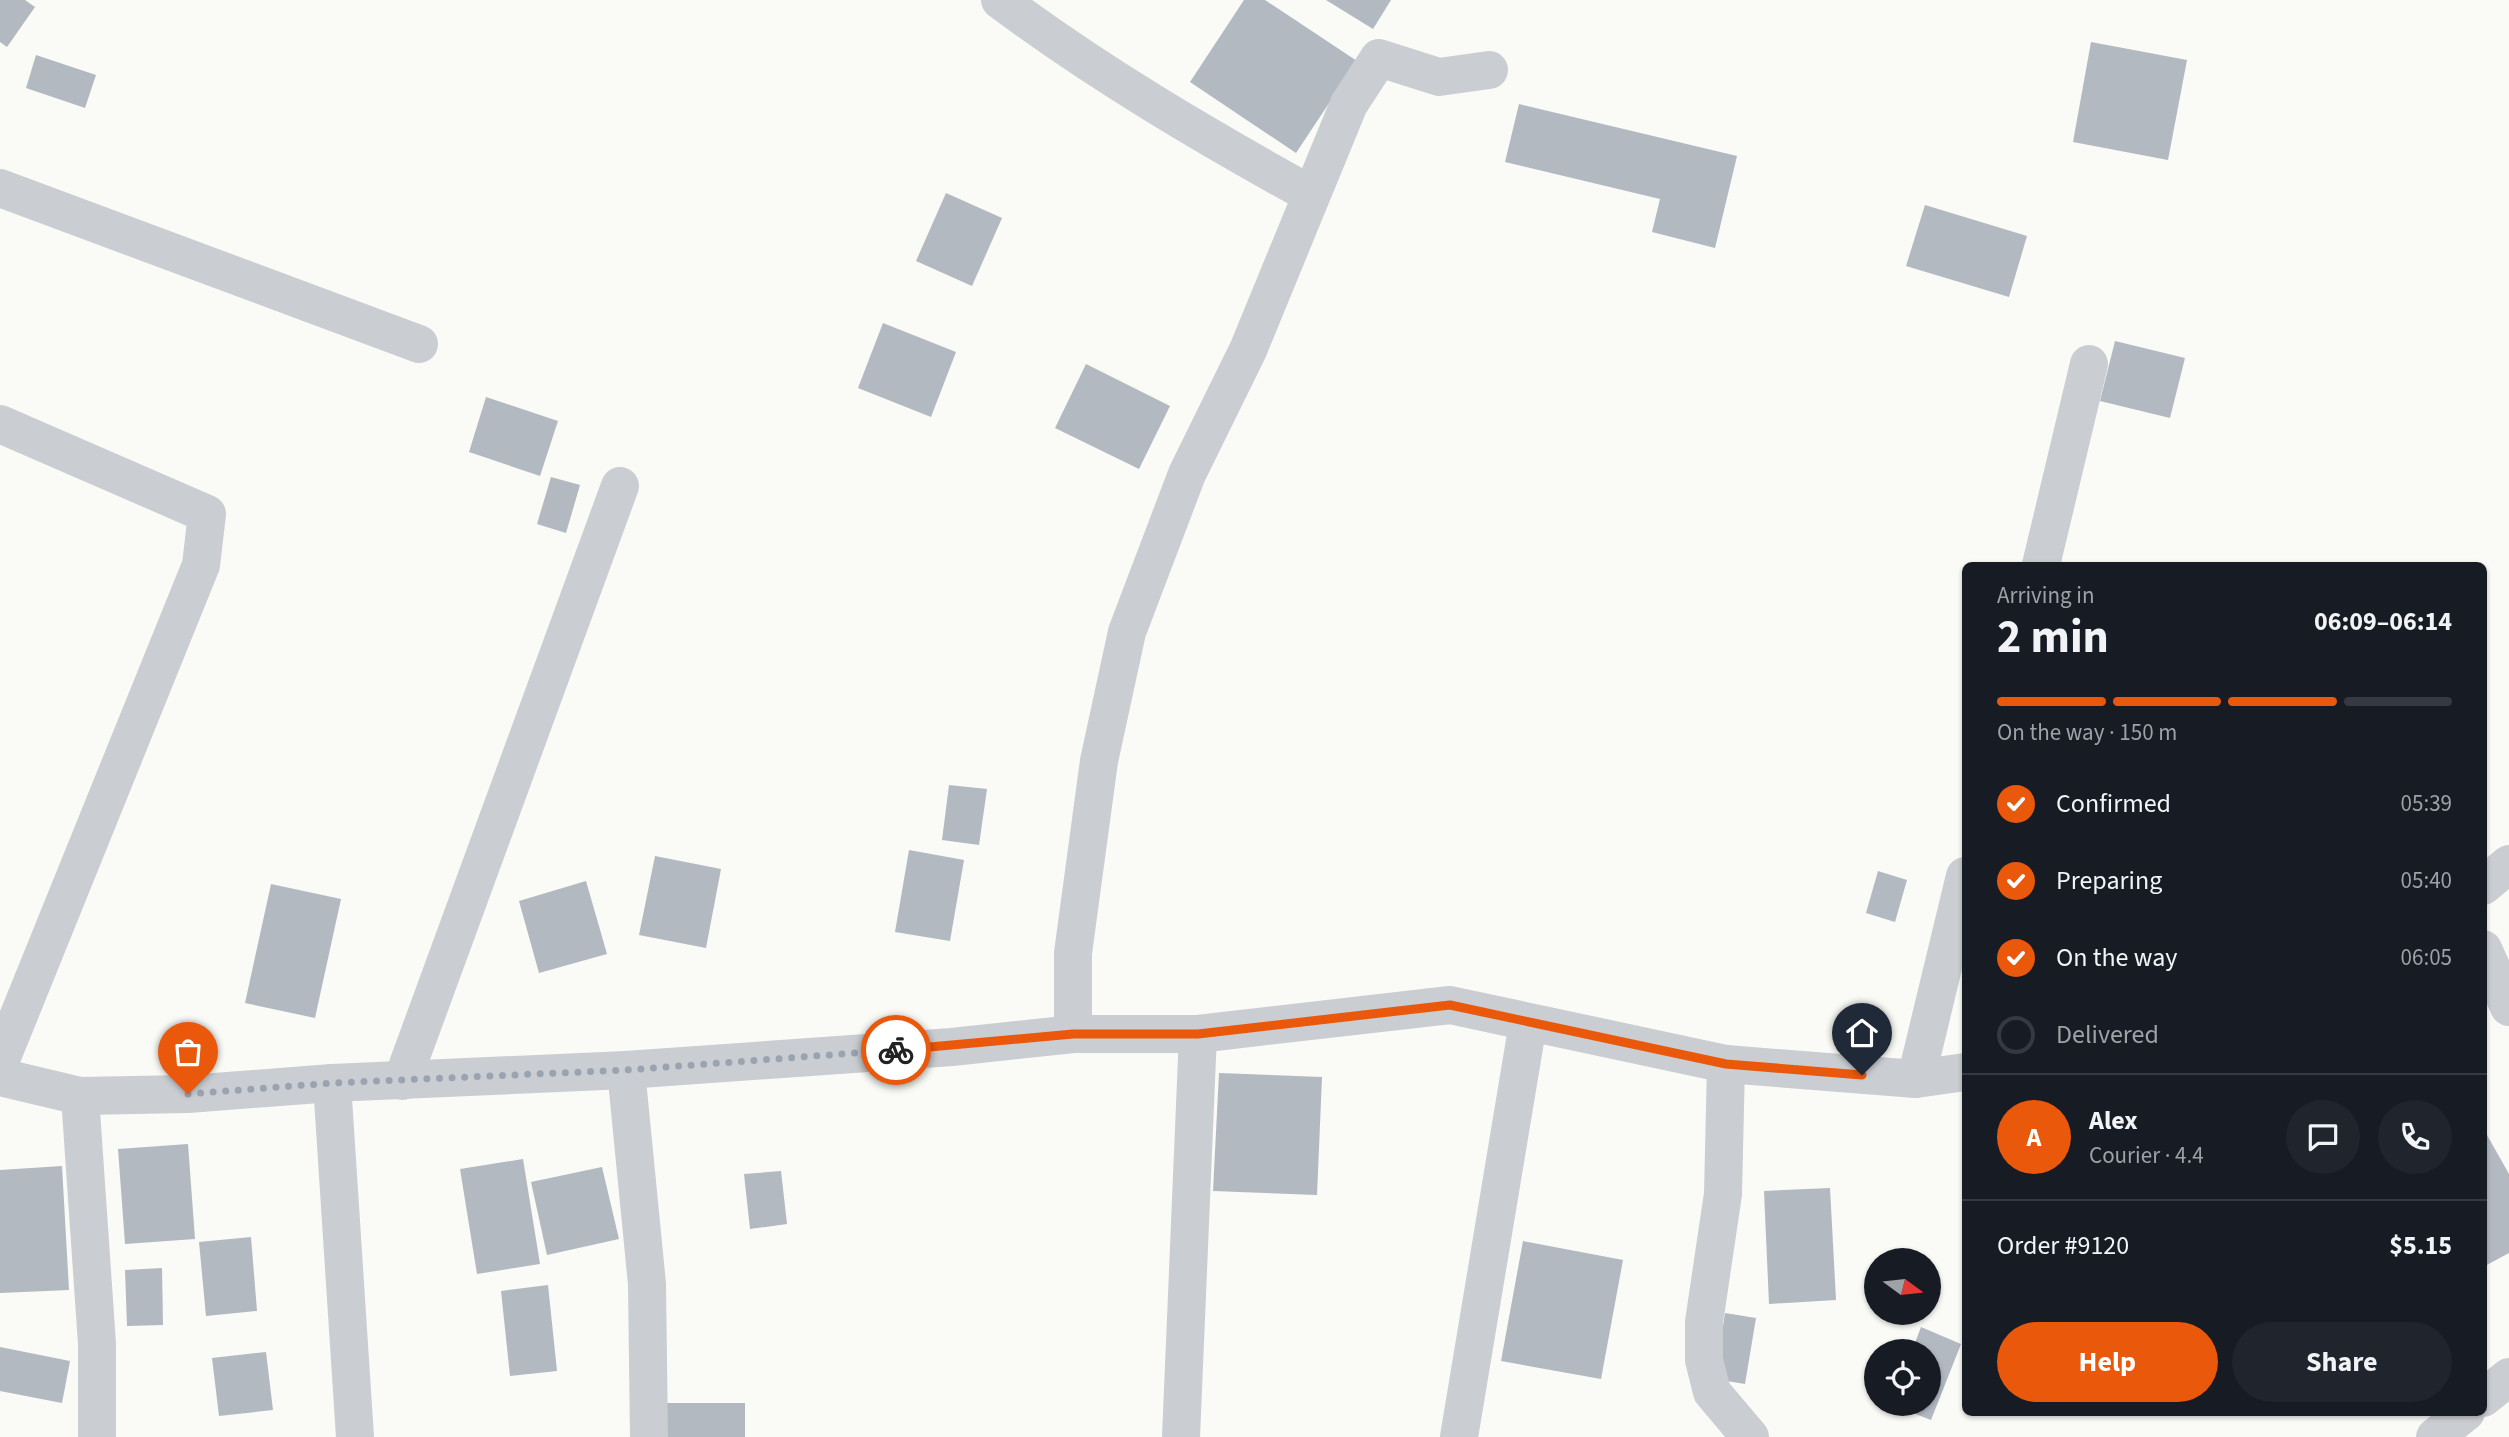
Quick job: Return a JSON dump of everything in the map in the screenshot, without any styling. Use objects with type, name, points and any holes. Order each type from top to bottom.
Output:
[{"type":"street","points":[[1000,0],[1070,51],[1224,146],[1310,194]]},
{"type":"street","points":[[1073,1034],[1073,953],[1097,775],[1127,632],[1187,474],[1248,350],[1349,104],[1379,58],[1439,77],[1489,70]]},
{"type":"street","points":[[0,188],[418,344]]},
{"type":"street","points":[[2042,562],[2090,364]]},
{"type":"street","points":[[0,425],[207,514],[201,565],[0,1062]]},
{"type":"street","points":[[402,1081],[620,486]]},
{"type":"street","points":[[2487,883],[2509,864]]},
{"type":"street","points":[[1916,1079],[1962,888]]},
{"type":"street","points":[[2487,958],[2509,1007]]},
{"type":"street","points":[[0,1077],[80,1096],[188,1094],[332,1083],[626,1070],[952,1047],[1073,1034],[1198,1034],[1450,1005],[1726,1064],[1916,1079],[1962,1072]]},
{"type":"street","points":[[1459,1437],[1528,1023]]},
{"type":"street","points":[[1181,1437],[1198,1034]]},
{"type":"street","points":[[1726,1064],[1723,1194],[1704,1322],[1704,1360],[1712,1392],[1750,1437]]},
{"type":"street","points":[[626,1070],[647,1284],[649,1437]]},
{"type":"street","points":[[332,1083],[355,1437]]},
{"type":"street","points":[[80,1096],[97,1344],[97,1437]]},
{"type":"street","points":[[2487,1395],[2509,1377]]},
{"type":"street","points":[[2435,1437],[2461,1416]]},
{"type":"building","points":[[0,0],[25,0],[35,7],[7,47],[0,42]]},
{"type":"building","points":[[1244,0],[1265,0],[1357,61],[1296,153],[1190,82]]},
{"type":"building","points":[[1326,0],[1391,0],[1373,29]]},
{"type":"building","points":[[2091,42],[2187,60],[2168,160],[2073,142]]},
{"type":"building","points":[[36,55],[96,75],[85,108],[26,88]]},
{"type":"building","points":[[1519,104],[1737,156],[1715,248],[1652,232],[1660,199],[1505,162]]},
{"type":"building","points":[[946,193],[1002,218],[972,286],[916,261]]},
{"type":"building","points":[[1925,205],[2027,236],[2009,297],[1906,266]]},
{"type":"building","points":[[883,323],[956,352],[931,417],[858,388]]},
{"type":"building","points":[[2115,341],[2185,358],[2170,418],[2100,401]]},
{"type":"building","points":[[1086,364],[1170,406],[1139,469],[1055,428]]},
{"type":"building","points":[[486,397],[558,421],[540,476],[469,452]]},
{"type":"building","points":[[551,477],[580,485],[566,533],[537,524]]},
{"type":"building","points":[[949,785],[987,789],[979,845],[942,840]]},
{"type":"building","points":[[909,850],[964,860],[950,941],[895,932]]},
{"type":"building","points":[[655,856],[721,869],[706,948],[639,935]]},
{"type":"building","points":[[1878,871],[1907,880],[1895,922],[1866,913]]},
{"type":"building","points":[[586,881],[607,954],[539,973],[519,901]]},
{"type":"building","points":[[271,884],[341,899],[315,1018],[245,1003]]},
{"type":"building","points":[[1219,1073],[1322,1077],[1317,1195],[1213,1191]]},
{"type":"building","points":[[2487,1135],[2509,1174],[2509,1253],[2487,1265]]},
{"type":"building","points":[[188,1144],[195,1239],[125,1244],[118,1149]]},
{"type":"building","points":[[523,1159],[540,1264],[477,1274],[460,1169]]},
{"type":"building","points":[[62,1166],[69,1290],[0,1293],[0,1170]]},
{"type":"building","points":[[602,1167],[619,1239],[547,1255],[531,1182]]},
{"type":"building","points":[[781,1171],[787,1224],[750,1229],[744,1174]]},
{"type":"building","points":[[1830,1188],[1836,1300],[1769,1304],[1764,1191]]},
{"type":"building","points":[[251,1237],[257,1311],[206,1316],[199,1242]]},
{"type":"building","points":[[1523,1241],[1623,1260],[1601,1379],[1501,1361]]},
{"type":"building","points":[[162,1268],[163,1325],[127,1326],[125,1270]]},
{"type":"building","points":[[548,1285],[557,1371],[510,1376],[501,1291]]},
{"type":"building","points":[[1725,1313],[1756,1318],[1745,1384],[1715,1379]]},
{"type":"building","points":[[1921,1327],[1961,1344],[1941,1395],[1941,1339],[1916,1339]]},
{"type":"building","points":[[0,1347],[70,1361],[62,1403],[0,1391]]},
{"type":"building","points":[[266,1352],[273,1410],[219,1416],[212,1358]]},
{"type":"building","points":[[656,1403],[745,1403],[745,1437],[656,1437]]},
{"type":"way so far","points":[[188,1094],[332,1083],[626,1070],[896,1050]]},
{"type":"route","points":[[896,1050],[1073,1034],[1198,1034],[1450,1005],[1726,1064],[1862,1075]]}]
